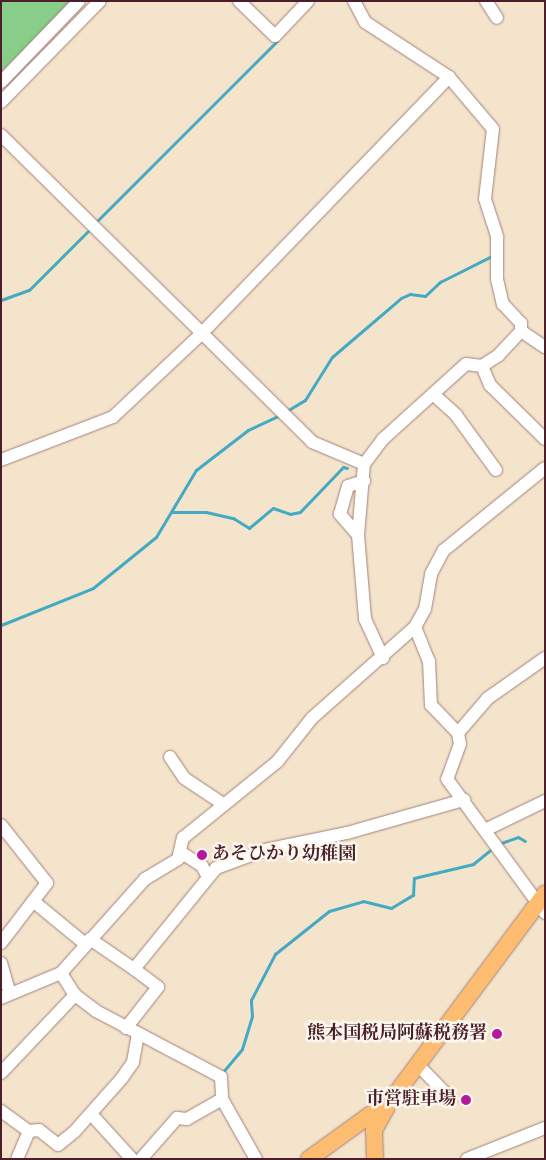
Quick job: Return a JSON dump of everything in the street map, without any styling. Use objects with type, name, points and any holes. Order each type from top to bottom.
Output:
[{"type":"main road","points":[[375,1159],[374,1130],[392,1099],[417,1070],[542,903]]},
{"type":"main road","points":[[310,1159],[392,1099]]},
{"type":"main road","points":[[352,1129],[375,1159]]},
{"type":"street","points":[[1,82],[78,1]]},
{"type":"street","points":[[1,102],[100,1]]},
{"type":"street","points":[[239,1],[275,36],[308,1]]},
{"type":"street","points":[[354,1],[365,22],[449,77],[493,129],[485,198],[497,237],[497,279],[503,304],[521,323],[521,331],[482,366],[466,364],[383,439],[364,464],[358,535],[365,619],[383,658]]},
{"type":"street","points":[[486,1],[497,18]]},
{"type":"street","points":[[1,460],[113,417],[202,333],[449,77]]},
{"type":"street","points":[[1,136],[312,442],[364,464]]},
{"type":"street","points":[[521,331],[545,347]]},
{"type":"street","points":[[482,366],[490,386],[545,439]]},
{"type":"street","points":[[433,394],[456,415],[496,470]]},
{"type":"street","points":[[182,853],[183,838],[277,762],[312,718],[383,658],[415,627],[425,609],[431,574],[444,550],[545,468]]},
{"type":"street","points":[[358,535],[340,514],[348,486],[364,481]]},
{"type":"street","points":[[415,627],[429,661],[432,705],[458,733],[460,744],[447,779],[542,903]]},
{"type":"street","points":[[458,733],[488,698],[545,658]]},
{"type":"street","points":[[170,757],[184,778],[223,804]]},
{"type":"street","points":[[134,968],[207,875],[265,850],[347,833],[464,800]]},
{"type":"street","points":[[485,830],[545,801]]},
{"type":"street","points":[[1,825],[46,883],[1,943]]},
{"type":"street","points":[[182,853],[202,866],[207,875]]},
{"type":"street","points":[[1,963],[6,996],[61,973],[87,941],[145,879],[182,853]]},
{"type":"street","points":[[32,901],[87,941],[134,968],[158,987],[126,1028]]},
{"type":"street","points":[[61,973],[75,995],[138,1035],[221,1077],[222,1099],[256,1159]]},
{"type":"street","points":[[1,1073],[75,995]]},
{"type":"street","points":[[1,1111],[29,1131],[39,1130],[58,1145],[91,1114],[133,1062],[138,1035]]},
{"type":"street","points":[[417,1070],[449,1100]]},
{"type":"street","points":[[142,1159],[177,1118],[187,1119],[222,1099]]},
{"type":"street","points":[[91,1114],[132,1159]]},
{"type":"street","points":[[467,1159],[545,1128]]},
{"type":"street","points":[[17,1159],[29,1131]]},
{"type":"green space","points":[[1,1],[74,1],[1,77]]},
{"type":"waterway","points":[[94,224],[277,41]]},
{"type":"waterway","points":[[1,300],[29,290],[90,229]]},
{"type":"waterway","points":[[285,412],[305,400],[332,357],[401,298],[410,294],[425,296],[440,282],[490,257]]},
{"type":"waterway","points":[[1,625],[93,588],[156,537],[196,470],[248,430],[280,415]]},
{"type":"waterway","points":[[172,512],[206,512],[233,518],[249,528],[273,508],[290,514],[300,512],[343,467],[347,468]]},
{"type":"waterway","points":[[498,844],[518,837],[525,841]]},
{"type":"waterway","points":[[222,1073],[242,1049],[252,1016],[251,1000],[275,954],[329,911],[363,901],[391,908],[413,895],[414,878],[473,864],[493,848]]},
{"type":"place","name":"あそひかり幼稚園","points":[[202,855]]},
{"type":"place","name":"熊本国税局阿蘇税務署","points":[[497,1034]]},
{"type":"place","name":"市営駐車場","points":[[466,1100]]}]
